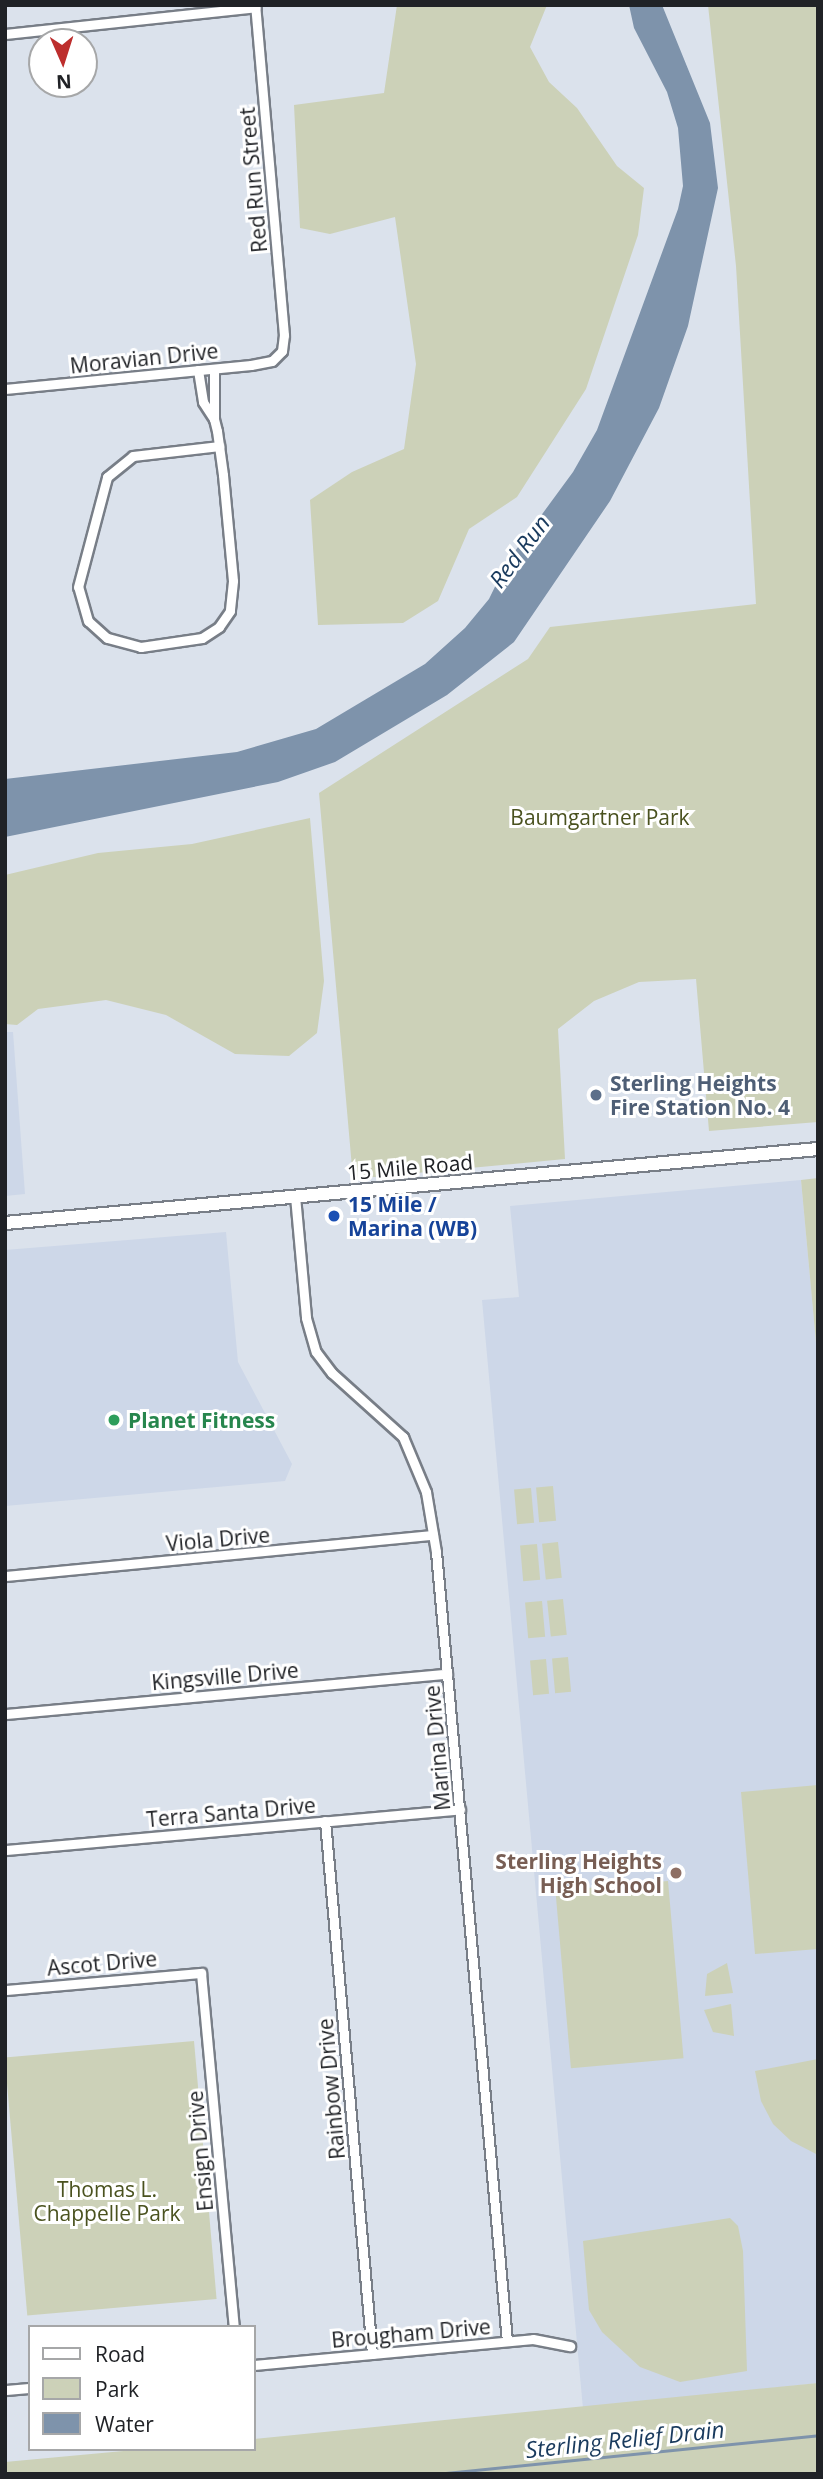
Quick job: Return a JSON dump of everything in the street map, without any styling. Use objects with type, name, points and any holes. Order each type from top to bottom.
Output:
[{"type":"main road","name":"15 Mile Road","points":[[5,1223],[818,1149]]},
{"type":"street","points":[[166,5],[168,18]]},
{"type":"street","points":[[5,34],[168,18],[255,6]]},
{"type":"street","name":"Red Run Street","points":[[255,6],[284,339],[282,351]]},
{"type":"street","name":"Moravian Drive","points":[[5,389],[262,363],[282,351]]},
{"type":"street","points":[[214,369],[214,419],[219,446],[233,592],[226,619],[212,634],[172,643],[129,647],[107,638],[88,621],[78,587],[107,477],[133,456],[219,446]]},
{"type":"street","points":[[198,370],[203,402],[214,419]]},
{"type":"street","name":"Marina Drive","points":[[295,1196],[309,1336],[332,1373],[403,1437],[424,1482],[433,1535],[447,1674],[507,2341]]},
{"type":"street","name":"Viola Drive","points":[[5,1576],[433,1535]]},
{"type":"street","name":"Kingsville Drive","points":[[5,1714],[447,1674]]},
{"type":"street","name":"Terra Santa Drive","points":[[5,1850],[460,1809]]},
{"type":"street","name":"Rainbow Drive","points":[[325,1821],[372,2354]]},
{"type":"street","name":"Ascot Drive","points":[[5,1990],[201,1973]]},
{"type":"street","name":"Ensign Drive","points":[[201,1973],[234,2325]]},
{"type":"street","name":"Brougham Drive","points":[[256,2365],[507,2341],[545,2339],[570,2346]]},
{"type":"street","points":[[5,2390],[28,2388]]},
{"type":"shaded area","points":[[5,1032],[13,1032],[25,1194],[5,1196]]},
{"type":"shaded area","name":"Sterling Heights High School","points":[[801,1180],[818,1364],[818,2383],[583,2409],[482,1300],[519,1297],[510,1206]]},
{"type":"shaded area","points":[[226,1232],[238,1362],[292,1464],[285,1481],[5,1506],[5,1250]]},
{"type":"green space","points":[[397,5],[547,5],[530,47],[549,82],[577,108],[617,166],[644,188],[638,235],[586,389],[517,497],[469,529],[438,601],[403,623],[318,625],[310,500],[352,472],[404,449],[416,364],[395,217],[330,234],[300,228],[294,105],[384,93]]},
{"type":"green space","name":"Baumgartner Park","points":[[708,5],[818,5],[818,1122],[709,1131],[696,979],[639,982],[594,1001],[558,1029],[565,1159],[353,1179],[319,793],[528,659],[550,627],[756,604],[736,266]]},
{"type":"green space","points":[[310,818],[324,981],[317,1033],[289,1056],[235,1054],[166,1015],[106,1000],[38,1009],[17,1025],[5,1024],[5,875],[98,853],[192,844]]},
{"type":"green space","points":[[818,1178],[818,1364],[801,1180]]},
{"type":"green space","points":[[553,1486],[556,1521],[539,1522],[536,1487]]},
{"type":"green space","points":[[531,1488],[534,1523],[517,1524],[514,1489]]},
{"type":"green space","points":[[558,1542],[562,1578],[546,1579],[542,1544]]},
{"type":"green space","points":[[537,1544],[540,1580],[523,1581],[520,1545]]},
{"type":"green space","points":[[563,1599],[567,1635],[551,1636],[547,1601]]},
{"type":"green space","points":[[542,1601],[545,1637],[528,1638],[525,1602]]},
{"type":"green space","points":[[568,1657],[571,1692],[555,1693],[552,1658]]},
{"type":"green space","points":[[546,1659],[549,1694],[533,1695],[530,1660]]},
{"type":"green space","points":[[818,1785],[818,1949],[755,1954],[741,1792]]},
{"type":"green space","points":[[668,1881],[684,2058],[571,2068],[555,1891]]},
{"type":"green space","points":[[727,1963],[733,1993],[705,1996],[707,1974]]},
{"type":"green space","points":[[731,2004],[734,2036],[713,2032],[704,2010]]},
{"type":"green space","name":"Thomas L. Chappelle Park","points":[[194,2041],[217,2299],[27,2316],[5,2058]]},
{"type":"green space","points":[[818,2059],[818,2155],[791,2141],[773,2124],[761,2101],[755,2071]]},
{"type":"green space","points":[[730,2218],[738,2226],[743,2251],[747,2371],[680,2382],[640,2367],[602,2332],[589,2310],[583,2241]]},
{"type":"green space","points":[[818,2383],[818,2474],[5,2474],[5,2462],[123,2451],[256,2451],[256,2439]]},
{"type":"water","name":"Red Run","points":[[629,5],[662,5],[710,123],[718,188],[688,326],[659,408],[610,501],[514,642],[447,695],[335,762],[278,782],[5,837],[5,779],[237,752],[316,729],[425,664],[465,628],[489,599],[507,562],[573,472],[597,430],[678,209],[683,186],[678,128],[667,92],[634,28]]},
{"type":"waterway","name":"Sterling Relief Drain","points":[[436,2474],[818,2435]]},
{"type":"place","name":"Sterling Heights Fire Station No. 4","points":[[596,1095]]},
{"type":"place","name":"15 Mile / Marina (WB)","points":[[334,1216]]},
{"type":"place","name":"Planet Fitness","points":[[114,1420]]},
{"type":"place","name":"Sterling Heights High School","points":[[676,1873]]}]
